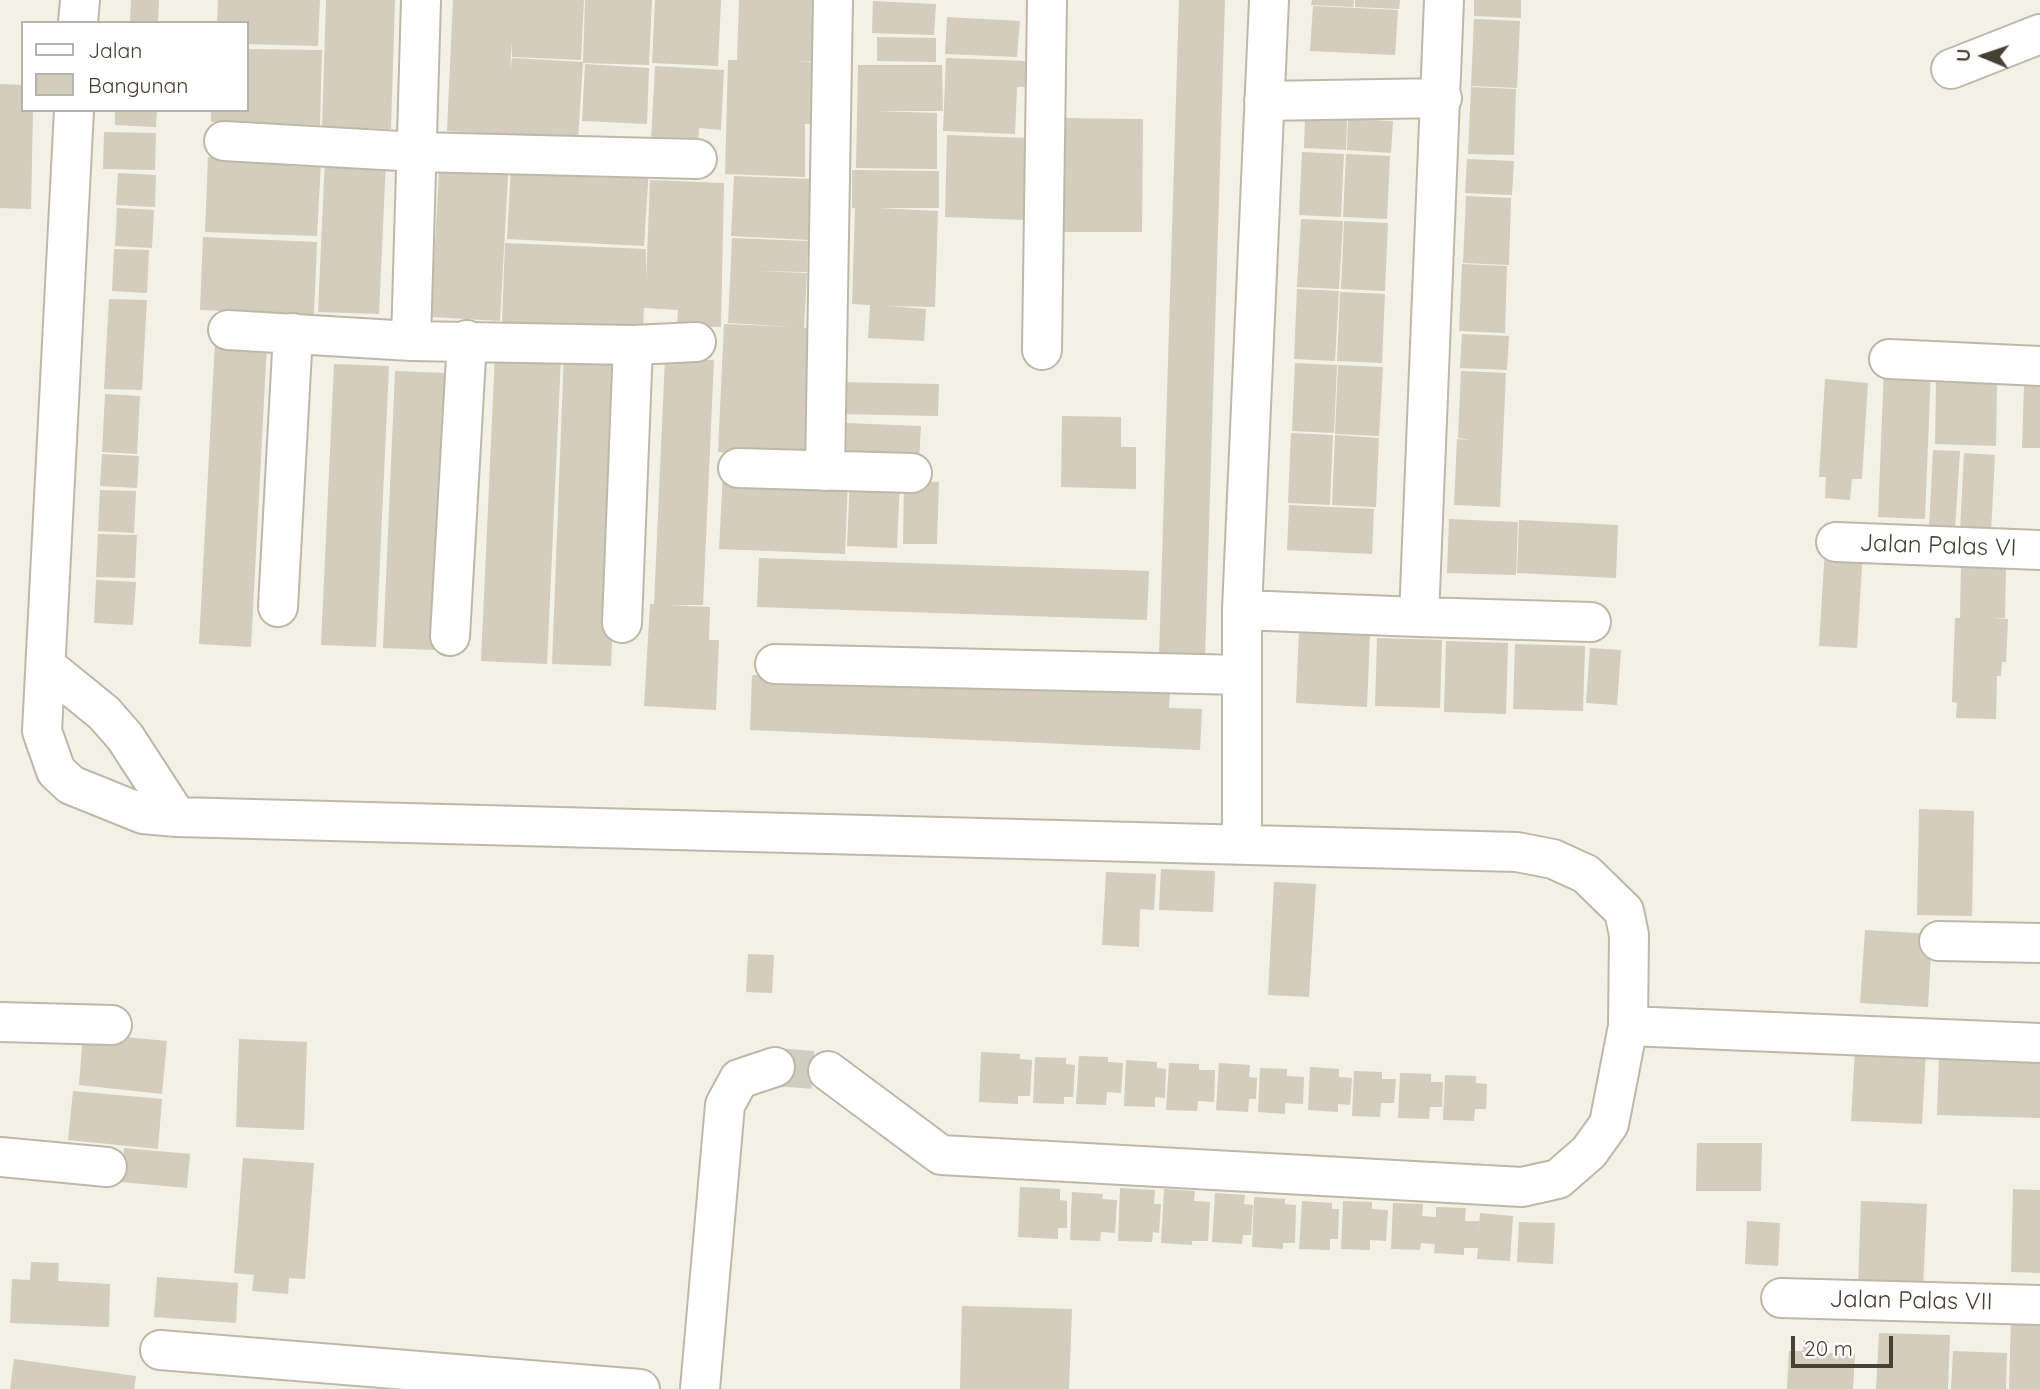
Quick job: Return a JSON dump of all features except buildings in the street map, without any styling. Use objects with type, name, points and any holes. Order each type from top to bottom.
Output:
[{"type":"street","points":[[78,21],[80,0]]},
{"type":"street","points":[[411,341],[421,0]]},
{"type":"street","points":[[825,471],[833,0]]},
{"type":"street","points":[[1042,350],[1047,0]]},
{"type":"street","points":[[1242,844],[1242,610],[1269,0]]},
{"type":"street","points":[[1419,617],[1444,0]]},
{"type":"street","points":[[1951,69],[2040,34]]},
{"type":"street","points":[[1264,102],[1442,98]]},
{"type":"street","points":[[74,112],[42,732],[56,771],[71,785],[143,814],[177,817],[1517,852],[1553,859],[1586,874],[1624,911],[1629,935],[1628,1026],[1609,1125],[1589,1152],[1558,1179],[1522,1187],[941,1155],[828,1071]]},
{"type":"street","points":[[224,141],[418,152],[696,159]]},
{"type":"street","points":[[228,330],[411,341],[633,345],[696,342]]},
{"type":"street","points":[[278,607],[293,333]]},
{"type":"street","points":[[450,636],[467,340]]},
{"type":"street","points":[[622,623],[633,345]]},
{"type":"street","points":[[1889,359],[2040,366]]},
{"type":"street","points":[[738,468],[912,473]]},
{"type":"street","name":"Jalan Palas VI","points":[[1836,542],[2040,550]]},
{"type":"street","points":[[1242,610],[1591,622]]},
{"type":"street","points":[[775,664],[1242,675]]},
{"type":"street","points":[[46,666],[104,713],[125,737],[177,817]]},
{"type":"street","points":[[1939,941],[2040,943]]},
{"type":"street","points":[[0,1022],[112,1025]]},
{"type":"street","points":[[1628,1026],[2040,1043]]},
{"type":"street","points":[[701,1389],[722,1171],[725,1105],[739,1079],[775,1067]]},
{"type":"street","points":[[0,1157],[107,1167]]},
{"type":"street","name":"Jalan Palas VII","points":[[1781,1298],[2040,1305]]},
{"type":"street","points":[[160,1350],[640,1389]]},
{"type":"tunnel","points":[[775,1067],[828,1071]]}]
